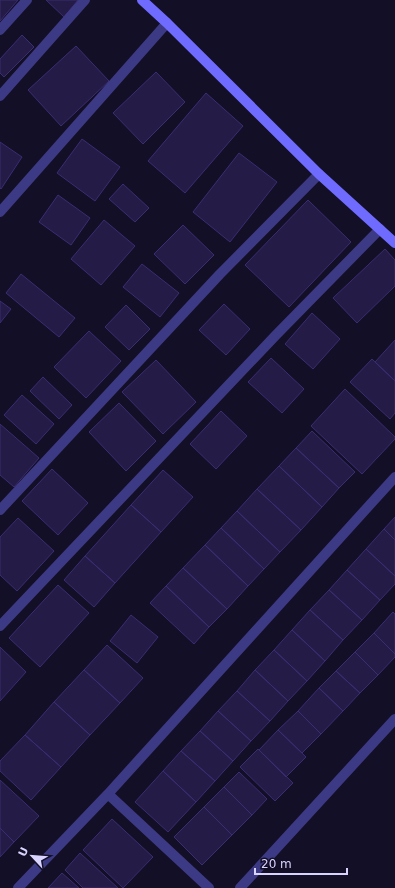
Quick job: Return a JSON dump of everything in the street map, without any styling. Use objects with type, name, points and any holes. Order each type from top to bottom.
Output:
[{"type":"main road","points":[[142,0],[320,174],[395,243]]},
{"type":"street","points":[[0,30],[27,0]]},
{"type":"street","points":[[0,96],[85,0]]},
{"type":"street","points":[[0,212],[167,23]]},
{"type":"street","points":[[0,510],[220,274],[320,174]]},
{"type":"street","points":[[0,626],[276,335],[380,229]]},
{"type":"street","points":[[18,888],[108,794],[395,477]]},
{"type":"street","points":[[240,888],[395,719]]},
{"type":"street","points":[[108,794],[209,888]]},
{"type":"building","points":[[0,0],[18,0],[0,21]]},
{"type":"building","points":[[46,0],[78,0],[64,17]]},
{"type":"building","points":[[22,35],[34,47],[4,77],[0,73],[0,59]]},
{"type":"building","points":[[76,46],[109,81],[61,126],[28,90]]},
{"type":"building","points":[[156,72],[185,102],[143,144],[113,113]]},
{"type":"building","points":[[206,93],[243,126],[185,193],[148,161]]},
{"type":"building","points":[[82,139],[120,167],[95,201],[57,173]]},
{"type":"building","points":[[0,142],[22,157],[1,189],[0,188]]},
{"type":"building","points":[[239,153],[277,182],[230,242],[193,212]]},
{"type":"building","points":[[123,184],[149,208],[135,222],[109,199]]},
{"type":"building","points":[[58,195],[90,218],[71,245],[39,222]]},
{"type":"building","points":[[308,200],[351,242],[289,307],[245,265]]},
{"type":"building","points":[[104,220],[135,246],[101,285],[71,259]]},
{"type":"building","points":[[183,225],[214,255],[185,284],[154,254]]},
{"type":"building","points":[[385,249],[395,260],[395,286],[357,323],[333,298]]},
{"type":"building","points":[[142,264],[179,293],[160,317],[123,287]]},
{"type":"building","points":[[21,274],[75,318],[59,337],[6,293]]},
{"type":"building","points":[[0,301],[11,309],[0,323]]},
{"type":"building","points":[[224,304],[250,329],[226,355],[199,330]]},
{"type":"building","points":[[126,305],[150,329],[129,350],[105,327]]},
{"type":"building","points":[[312,313],[340,339],[313,369],[285,344]]},
{"type":"building","points":[[89,331],[121,361],[86,398],[54,367]]},
{"type":"building","points":[[395,340],[395,381],[375,362]]},
{"type":"building","points":[[271,358],[304,389],[282,413],[248,382]]},
{"type":"building","points":[[372,359],[395,381],[395,413],[390,419],[350,382]]},
{"type":"building","points":[[156,360],[196,402],[163,434],[122,392]]},
{"type":"building","points":[[43,377],[72,405],[59,419],[30,391]]},
{"type":"building","points":[[345,389],[395,437],[395,439],[362,474],[311,426]]},
{"type":"building","points":[[22,395],[54,424],[36,444],[4,415]]},
{"type":"building","points":[[119,403],[156,441],[126,471],[89,432]]},
{"type":"building","points":[[221,411],[247,436],[216,469],[190,444]]},
{"type":"building","points":[[0,424],[39,458],[14,487],[0,475]]},
{"type":"building","points":[[312,431],[355,472],[339,488],[296,448]]},
{"type":"building","points":[[296,448],[339,488],[322,507],[279,466]]},
{"type":"building","points":[[279,466],[322,507],[301,530],[257,489]]},
{"type":"building","points":[[52,469],[88,503],[58,535],[22,501]]},
{"type":"building","points":[[163,470],[193,497],[161,532],[131,505]]},
{"type":"building","points":[[257,489],[301,530],[280,552],[237,511]]},
{"type":"building","points":[[131,505],[161,532],[115,583],[85,556]]},
{"type":"building","points":[[237,511],[280,552],[264,569],[221,528]]},
{"type":"building","points":[[395,517],[395,540],[384,529]]},
{"type":"building","points":[[18,518],[54,551],[17,591],[0,575],[0,537]]},
{"type":"building","points":[[221,528],[264,569],[248,586],[205,545]]},
{"type":"building","points":[[384,529],[395,540],[395,576],[366,549]]},
{"type":"building","points":[[205,545],[248,586],[227,609],[183,568]]},
{"type":"building","points":[[366,549],[395,576],[395,584],[380,600],[347,570]]},
{"type":"building","points":[[85,556],[115,583],[94,607],[64,580]]},
{"type":"building","points":[[183,568],[227,609],[209,627],[166,586]]},
{"type":"building","points":[[347,570],[380,600],[362,620],[329,590]]},
{"type":"building","points":[[58,585],[89,613],[40,667],[9,638]]},
{"type":"building","points":[[166,586],[209,627],[194,644],[150,603]]},
{"type":"building","points":[[329,590],[362,620],[343,640],[310,610]]},
{"type":"building","points":[[310,610],[343,640],[325,661],[292,630]]},
{"type":"building","points":[[393,612],[395,614],[395,654],[374,633]]},
{"type":"building","points":[[131,615],[158,637],[137,663],[110,641]]},
{"type":"building","points":[[292,630],[325,661],[307,681],[274,650]]},
{"type":"building","points":[[374,633],[395,654],[395,657],[378,675],[355,652]]},
{"type":"building","points":[[107,645],[143,678],[120,703],[84,670]]},
{"type":"building","points":[[0,647],[26,672],[0,701]]},
{"type":"building","points":[[274,650],[307,681],[288,701],[255,670]]},
{"type":"building","points":[[355,652],[378,675],[360,693],[336,671]]},
{"type":"building","points":[[84,670],[120,703],[90,735],[54,702]]},
{"type":"building","points":[[255,670],[288,701],[270,721],[237,691]]},
{"type":"building","points":[[336,671],[360,693],[343,711],[319,688]]},
{"type":"building","points":[[319,688],[343,711],[321,734],[298,711]]},
{"type":"building","points":[[237,691],[270,721],[251,741],[218,711]]},
{"type":"building","points":[[54,702],[90,735],[61,767],[25,735]]},
{"type":"building","points":[[218,711],[251,741],[233,761],[200,731]]},
{"type":"building","points":[[298,711],[321,734],[302,753],[278,730]]},
{"type":"building","points":[[278,730],[306,757],[286,777],[259,750]]},
{"type":"building","points":[[200,731],[233,761],[215,781],[181,751]]},
{"type":"building","points":[[25,735],[61,767],[31,800],[0,771],[0,761]]},
{"type":"building","points":[[258,749],[293,783],[275,801],[240,767]]},
{"type":"building","points":[[181,751],[215,781],[196,802],[163,771]]},
{"type":"building","points":[[163,771],[196,802],[168,832],[135,802]]},
{"type":"building","points":[[239,772],[267,799],[252,815],[224,787]]},
{"type":"building","points":[[0,780],[39,816],[14,842],[0,828]]},
{"type":"building","points":[[224,787],[252,815],[232,835],[204,807]]},
{"type":"building","points":[[204,807],[232,835],[202,865],[174,837]]},
{"type":"building","points":[[112,819],[153,857],[123,888],[83,850]]},
{"type":"building","points":[[0,828],[14,842],[0,857]]},
{"type":"building","points":[[80,853],[118,888],[83,888],[65,870]]},
{"type":"building","points":[[62,873],[79,888],[48,888]]}]
